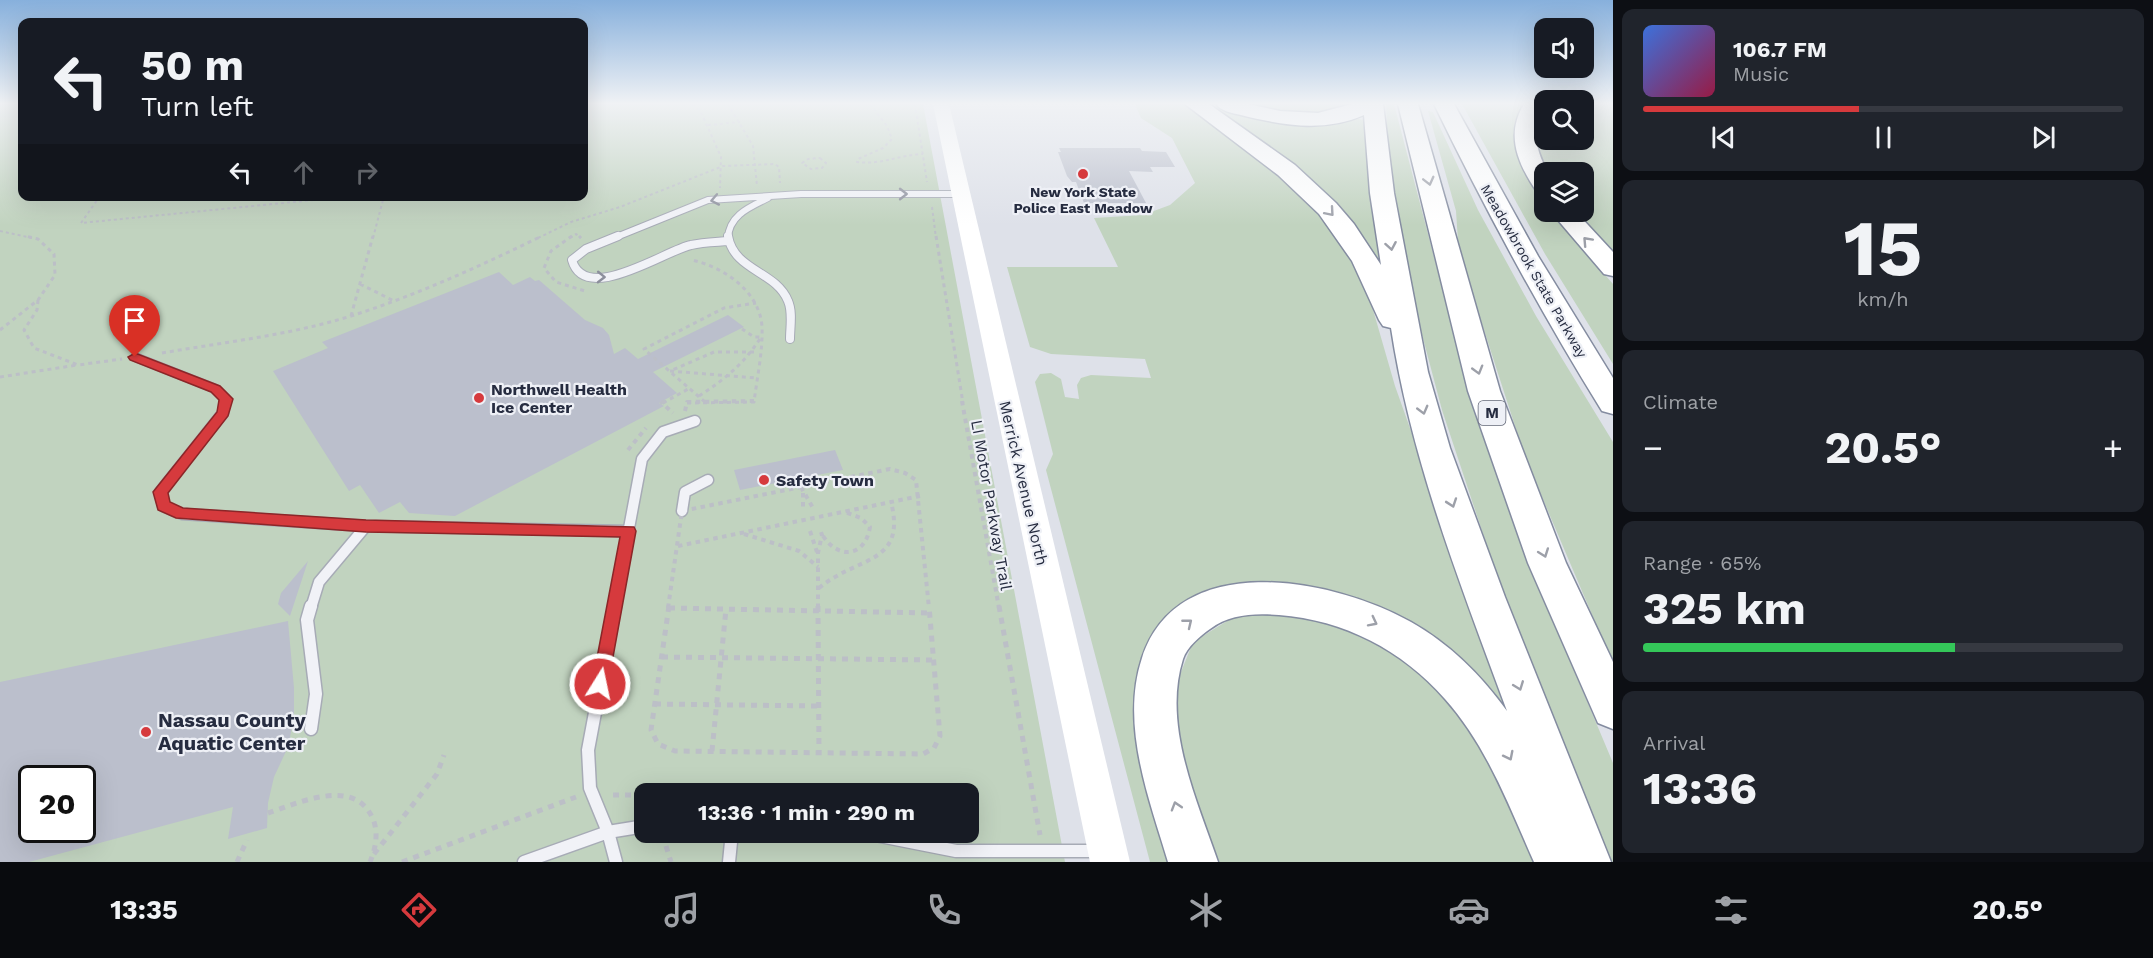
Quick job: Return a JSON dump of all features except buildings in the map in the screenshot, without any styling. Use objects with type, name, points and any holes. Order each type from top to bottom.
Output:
[{"type":"highway","points":[[1250,144],[1288,172],[1328,208],[1349,234],[1362,254],[1389,311],[1413,372]]},
{"type":"highway","points":[[1376,144],[1382,193],[1413,372],[1433,448],[1485,597],[1586,862]]},
{"type":"highway","name":"M","points":[[1418,144],[1456,294],[1484,391],[1547,563],[1613,709]]},
{"type":"highway","name":"Meadowbrook State Parkway","points":[[1464,144],[1495,207],[1572,340],[1613,404]]},
{"type":"highway","points":[[1526,144],[1534,167]]},
{"type":"highway","points":[[1572,222],[1613,268]]},
{"type":"highway","points":[[1194,862],[1165,768],[1155,711],[1162,658],[1180,629],[1194,617],[1212,607],[1246,597],[1303,598],[1332,606],[1371,620],[1416,647],[1460,685],[1492,726],[1560,862]]},
{"type":"main road","name":"Merrick Avenue North","points":[[943,144],[945,196],[1109,856]]},
{"type":"lane","points":[[773,195],[734,218],[727,232],[728,246],[737,258],[777,287],[788,299],[790,339]]},
{"type":"lane","points":[[728,241],[690,245],[609,278],[578,273],[572,266],[572,260],[586,249],[708,200],[773,195],[945,196]]},
{"type":"lane","points":[[135,357],[216,389],[226,399],[224,413],[160,492],[163,506],[182,514],[366,526],[629,531]]},
{"type":"lane","points":[[616,862],[608,832],[590,788],[588,750],[642,459],[653,439],[674,425],[695,421]]},
{"type":"lane","points":[[682,511],[685,492],[708,480]]},
{"type":"lane","points":[[311,729],[316,694],[307,620],[320,582],[366,526]]},
{"type":"lane","points":[[524,862],[608,832],[634,828]]},
{"type":"lane","points":[[729,862],[731,843]]},
{"type":"lane","points":[[916,843],[956,851],[1109,856]]},
{"type":"path","points":[[715,144],[723,165],[719,193]]},
{"type":"path","points":[[752,144],[757,192]]},
{"type":"path","points":[[892,144],[885,150],[858,159],[857,162],[877,164],[904,155],[923,154]]},
{"type":"path","points":[[921,144],[926,177]]},
{"type":"path","points":[[808,159],[823,159],[826,165],[819,169],[808,168],[802,163],[808,159]]},
{"type":"path","points":[[0,377],[295,330],[351,316],[461,275],[572,222],[620,207],[723,165],[770,163],[779,167],[780,190]]},
{"type":"path","name":"LI Motor Parkway Trail","points":[[945,196],[946,310],[1034,814]]},
{"type":"path","points":[[96,201],[81,223],[303,201]]},
{"type":"path","points":[[351,316],[383,201]]},
{"type":"path","points":[[0,231],[38,239],[54,254],[55,275],[38,300],[0,330]]},
{"type":"path","points":[[584,239],[576,234],[563,241],[546,255],[543,266],[555,282],[570,289],[593,293]]},
{"type":"path","points":[[667,417],[684,412],[687,402],[754,402],[761,338],[761,315],[756,303],[747,291],[707,262],[685,262]]},
{"type":"path","points":[[360,284],[395,301]]},
{"type":"path","points":[[38,300],[37,310],[24,330],[34,348],[78,365]]},
{"type":"path","points":[[705,402],[644,349],[724,308],[756,303]]},
{"type":"path","points":[[742,329],[754,337],[761,338]]},
{"type":"path","points":[[699,396],[730,376],[754,352],[761,338]]},
{"type":"path","points":[[670,371],[714,352],[754,352]]},
{"type":"path","points":[[670,371],[756,378]]},
{"type":"path","points":[[675,415],[662,403],[690,388]]},
{"type":"path","points":[[626,454],[641,431],[654,422]]},
{"type":"path","points":[[890,469],[905,473],[916,480],[920,496],[940,736],[934,748],[923,754],[675,751],[658,744],[651,730],[682,511],[801,487],[890,469]]},
{"type":"path","points":[[801,487],[813,508]]},
{"type":"path","points":[[803,493],[801,502],[803,508]]},
{"type":"path","points":[[678,546],[920,496]]},
{"type":"path","points":[[818,588],[829,576],[879,556],[892,544],[898,532],[897,519],[891,502]]},
{"type":"path","points":[[819,753],[818,553],[821,532],[830,547],[840,551],[864,547],[870,539],[870,527],[861,518],[844,512]]},
{"type":"path","points":[[810,531],[818,553]]},
{"type":"path","points":[[741,533],[799,551],[818,567]]},
{"type":"path","points":[[669,608],[930,614]]},
{"type":"path","points":[[712,751],[726,609]]},
{"type":"path","points":[[662,657],[934,660]]},
{"type":"path","points":[[655,704],[819,706]]},
{"type":"path","points":[[370,862],[437,774],[444,755]]},
{"type":"path","points":[[268,813],[332,794],[347,795],[363,803],[373,818],[377,837],[374,854]]},
{"type":"path","points":[[613,795],[634,795]]},
{"type":"path","points":[[402,862],[576,797]]},
{"type":"path","points":[[237,862],[247,840]]},
{"type":"path","points":[[666,846],[670,862]]},
{"type":"green space","points":[[0,144],[18,144],[18,201],[588,201],[588,144],[931,144],[1065,862],[0,862]]},
{"type":"green space","points":[[1175,144],[1242,144],[1268,163],[1306,197],[1339,234],[1363,275],[1395,386],[1515,723],[1393,620],[1187,601],[1150,642],[1137,696],[1174,862],[1150,862],[1046,470],[1053,454],[1035,382],[1040,374],[1051,373],[1061,379],[1065,397],[1079,399],[1077,385],[1081,378],[1091,375],[1151,378],[1145,359],[1051,354],[1030,347],[1007,267],[1118,267],[1094,218],[1143,215],[1170,205],[1195,183]]},
{"type":"green space","points":[[1250,144],[1368,144],[1383,261],[1373,260]]},
{"type":"green space","points":[[1388,144],[1405,144],[1472,402],[1518,537],[1613,763],[1613,862],[1607,862],[1530,676],[1442,410],[1411,293],[1389,167]]},
{"type":"green space","points":[[1437,144],[1448,144],[1478,210],[1536,316],[1613,442],[1613,664],[1525,457],[1474,299],[1458,241],[1456,211]]},
{"type":"green space","points":[[1484,144],[1517,144],[1523,165],[1534,184],[1534,222],[1559,222],[1613,284],[1613,364],[1545,254]]},
{"type":"green space","points":[[1594,144],[1613,144],[1613,257],[1582,222],[1594,222],[1594,162],[1544,162],[1538,150],[1594,150]]},
{"type":"green space","points":[[1303,612],[1374,635],[1435,677],[1483,731],[1547,862],[1210,862],[1176,754],[1173,692],[1193,642],[1240,613]]},
{"type":"place","name":"New York State Police East Meadow","points":[[1083,174]]},
{"type":"place","name":"Northwell Health Ice Center","points":[[479,398]]},
{"type":"place","name":"Safety Town","points":[[764,480]]},
{"type":"place","name":"Nassau County Aquatic Center","points":[[146,732]]},
{"type":"route","points":[[135,357],[216,389],[226,399],[224,413],[160,492],[163,506],[182,514],[366,526],[629,531],[600,684]]}]
